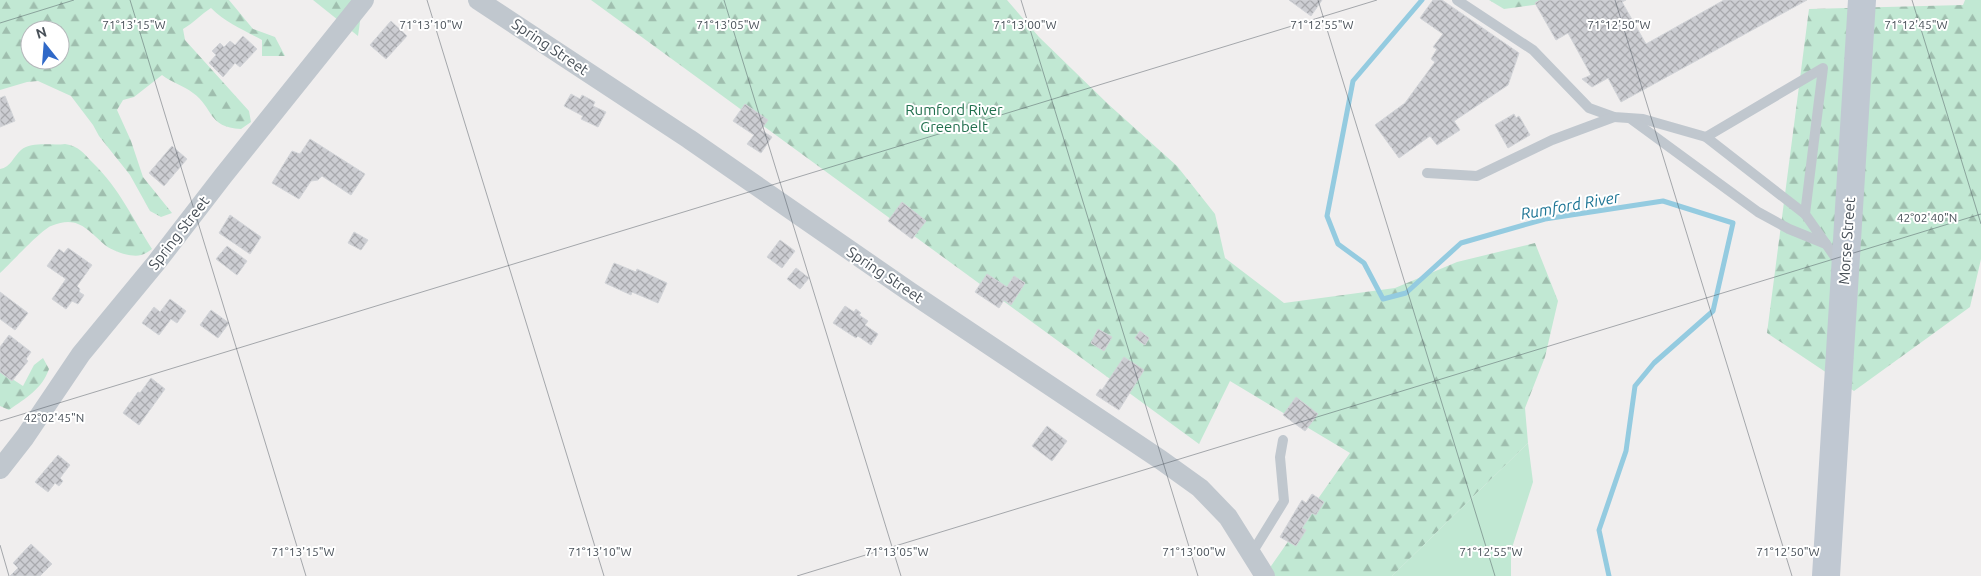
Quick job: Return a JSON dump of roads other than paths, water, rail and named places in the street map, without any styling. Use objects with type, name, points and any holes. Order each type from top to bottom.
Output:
[{"type":"street","name":"Spring Street","points":[[0,469],[25,437],[81,354],[156,263],[364,0]]},
{"type":"street","name":"Spring Street","points":[[478,0],[689,140],[1200,488],[1228,517],[1265,576]]},
{"type":"street","name":"Morse Street","points":[[1826,576],[1862,0]]},
{"type":"lane","points":[[1457,0],[1533,50],[1589,108],[1614,117],[1657,122],[1706,136],[1805,214],[1845,270]]},
{"type":"lane","points":[[1706,136],[1823,68],[1805,214]]},
{"type":"lane","points":[[1427,172],[1477,176],[1552,140],[1614,117]]},
{"type":"lane","points":[[1631,118],[1758,212],[1789,229],[1826,244]]},
{"type":"lane","points":[[1252,553],[1284,500],[1280,457],[1283,440]]},
{"type":"waterway","name":"Rumford River","points":[[1422,0],[1353,81],[1327,216],[1338,244],[1364,263],[1383,299],[1406,293],[1461,243],[1545,219],[1663,201],[1733,223],[1713,311],[1654,363],[1635,386],[1626,451],[1599,530],[1609,576]]},
{"type":"park label","name":"Rumford River Greenbelt","points":[[954,118]]}]
